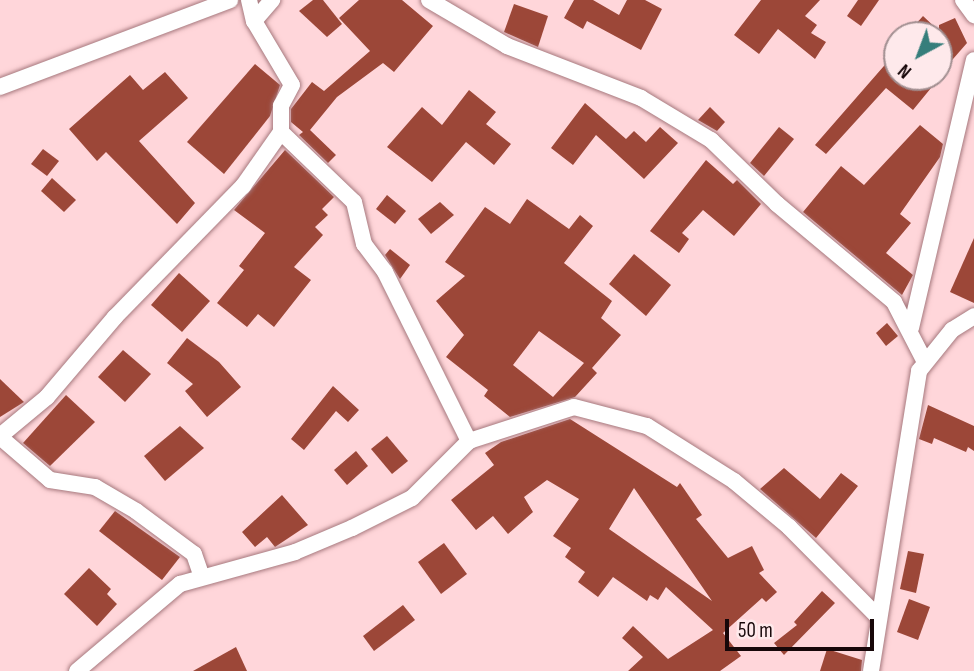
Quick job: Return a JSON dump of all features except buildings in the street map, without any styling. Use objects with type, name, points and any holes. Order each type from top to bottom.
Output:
[{"type":"street","points":[[0,87],[230,0]]},
{"type":"street","points":[[201,574],[194,554],[136,511],[95,487],[50,480],[0,436],[47,397],[115,317],[243,186],[281,132],[281,106],[292,85],[254,21],[248,0]]},
{"type":"street","points":[[254,21],[272,0]]},
{"type":"street","points":[[429,0],[507,46],[641,98],[711,140],[777,204],[894,302],[911,328],[924,360]]},
{"type":"street","points":[[963,0],[974,15]]},
{"type":"street","points":[[911,328],[974,60]]},
{"type":"street","points":[[281,132],[354,202],[365,244],[385,272],[469,441]]},
{"type":"street","points":[[871,671],[877,616],[911,403],[924,360],[953,330],[974,316]]},
{"type":"street","points":[[77,671],[166,594],[201,574],[295,552],[352,528],[411,498],[469,441],[574,407],[647,426],[734,481],[789,527],[877,616]]}]
